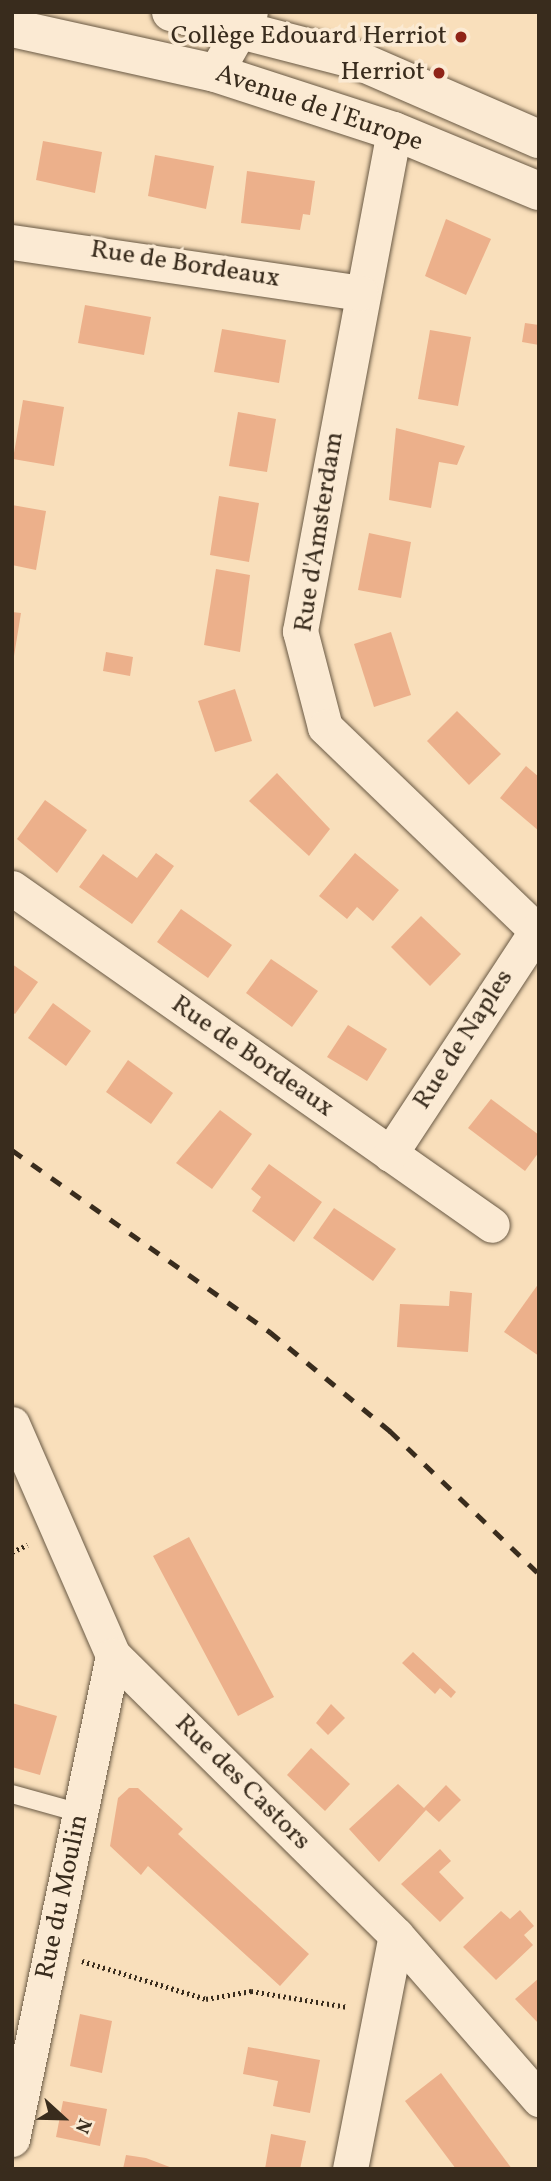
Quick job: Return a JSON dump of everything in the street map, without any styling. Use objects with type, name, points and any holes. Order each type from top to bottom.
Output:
[{"type":"main road","name":"Avenue de l'Europe","points":[[171,12],[247,21],[357,60],[539,139]]},
{"type":"main road","name":"Avenue de l'Europe","points":[[12,28],[215,73],[394,131],[539,191]]},
{"type":"street","points":[[215,73],[247,21]]},
{"type":"street","name":"Rue d'Amsterdam","points":[[394,131],[360,293],[300,631],[325,727],[538,930]]},
{"type":"street","name":"Rue de Bordeaux","points":[[12,242],[360,293]]},
{"type":"street","name":"Rue de Bordeaux","points":[[12,888],[492,1225]]},
{"type":"street","name":"Rue de Naples","points":[[390,1154],[538,930]]},
{"type":"street","name":"Rue des Castors","points":[[12,1424],[113,1655],[396,1935],[539,2099]]},
{"type":"street","name":"Rue du Moulin","points":[[12,2139],[113,1655]]},
{"type":"street","points":[[350,2169],[396,1935]]},
{"type":"lane","points":[[12,1794],[80,1813]]},
{"type":"path","points":[[50,1958],[106,1964],[170,1993],[206,1999],[251,1991],[381,2013]]},
{"type":"building","points":[[43,141],[102,152],[95,193],[36,180]]},
{"type":"building","points":[[155,155],[214,166],[206,209],[148,196]]},
{"type":"building","points":[[247,171],[315,181],[310,215],[303,214],[300,230],[241,223]]},
{"type":"building","points":[[446,219],[491,239],[466,295],[425,276]]},
{"type":"building","points":[[85,305],[151,317],[144,355],[78,343]]},
{"type":"building","points":[[525,323],[539,325],[539,345],[522,342]]},
{"type":"building","points":[[222,329],[286,340],[279,383],[214,372]]},
{"type":"building","points":[[430,330],[471,337],[458,406],[418,399]]},
{"type":"building","points":[[23,400],[64,407],[54,466],[13,459]]},
{"type":"building","points":[[238,412],[276,419],[267,472],[229,466]]},
{"type":"building","points":[[396,428],[465,446],[457,465],[439,462],[431,508],[389,500]]},
{"type":"building","points":[[219,496],[259,503],[249,562],[210,555]]},
{"type":"building","points":[[12,505],[46,511],[36,570],[12,565]]},
{"type":"building","points":[[369,533],[411,542],[401,598],[358,590]]},
{"type":"building","points":[[216,569],[250,575],[240,652],[204,645]]},
{"type":"building","points":[[12,612],[21,613],[14,656],[12,656]]},
{"type":"building","points":[[391,632],[411,695],[374,707],[354,644]]},
{"type":"building","points":[[106,652],[133,657],[130,676],[103,671]]},
{"type":"building","points":[[235,689],[252,741],[215,752],[198,701]]},
{"type":"building","points":[[457,711],[501,754],[469,785],[427,741]]},
{"type":"building","points":[[526,766],[539,777],[539,831],[500,798]]},
{"type":"building","points":[[277,773],[330,829],[309,856],[249,801]]},
{"type":"building","points":[[45,800],[87,830],[57,873],[17,839]]},
{"type":"building","points":[[156,853],[174,866],[132,924],[79,887],[103,854],[137,878]]},
{"type":"building","points":[[355,853],[399,890],[373,921],[357,907],[347,919],[319,896]]},
{"type":"building","points":[[181,909],[232,945],[208,978],[157,942]]},
{"type":"building","points":[[421,916],[461,954],[430,986],[391,947]]},
{"type":"building","points":[[271,959],[318,991],[292,1027],[246,993]]},
{"type":"building","points":[[12,964],[38,982],[15,1014],[12,1012]]},
{"type":"building","points":[[53,1003],[91,1031],[66,1066],[28,1038]]},
{"type":"building","points":[[348,1025],[387,1049],[367,1081],[327,1057]]},
{"type":"building","points":[[128,1060],[173,1093],[151,1124],[106,1092]]},
{"type":"building","points":[[491,1099],[539,1135],[539,1152],[525,1171],[468,1128]]},
{"type":"building","points":[[220,1110],[252,1134],[212,1189],[176,1163]]},
{"type":"building","points":[[269,1164],[322,1202],[294,1242],[252,1211],[261,1197],[251,1189]]},
{"type":"building","points":[[334,1208],[396,1249],[373,1281],[313,1238]]},
{"type":"building","points":[[539,1283],[539,1356],[504,1332]]},
{"type":"building","points":[[450,1291],[472,1293],[468,1352],[397,1347],[400,1304],[449,1306]]},
{"type":"building","points":[[189,1537],[274,1697],[238,1716],[153,1556]]},
{"type":"building","points":[[413,1652],[456,1692],[451,1698],[440,1688],[435,1694],[402,1663]]},
{"type":"building","points":[[12,1703],[57,1716],[40,1775],[12,1767]]},
{"type":"building","points":[[331,1704],[345,1718],[328,1735],[316,1723]]},
{"type":"building","points":[[311,1748],[350,1784],[325,1811],[287,1775]]},
{"type":"building","points":[[398,1784],[424,1808],[446,1785],[461,1800],[439,1822],[426,1810],[379,1862],[349,1829]]},
{"type":"building","points":[[129,1788],[138,1788],[183,1829],[178,1834],[309,1954],[280,1986],[148,1866],[141,1875],[110,1846],[118,1798]]},
{"type":"building","points":[[440,1849],[451,1861],[439,1872],[464,1898],[440,1922],[401,1884]]},
{"type":"building","points":[[520,1910],[534,1926],[524,1935],[533,1945],[496,1980],[463,1947],[501,1911],[510,1919]]},
{"type":"building","points":[[539,1978],[539,2024],[515,1999]]},
{"type":"building","points":[[80,2014],[112,2021],[102,2073],[70,2066]]},
{"type":"building","points":[[248,2047],[320,2060],[310,2113],[273,2106],[278,2081],[243,2074]]},
{"type":"building","points":[[441,2073],[512,2169],[456,2169],[405,2101]]},
{"type":"building","points":[[63,2101],[107,2109],[100,2146],[56,2137]]},
{"type":"building","points":[[271,2134],[306,2141],[300,2169],[265,2169]]},
{"type":"building","points":[[126,2155],[146,2158],[175,2169],[123,2169]]},
{"type":"railway","points":[[12,1150],[270,1332],[390,1431],[539,1574]]},
{"type":"place","name":"Collège Edouard Herriot","points":[[461,37]]},
{"type":"place","name":"Herriot","points":[[439,73]]}]
